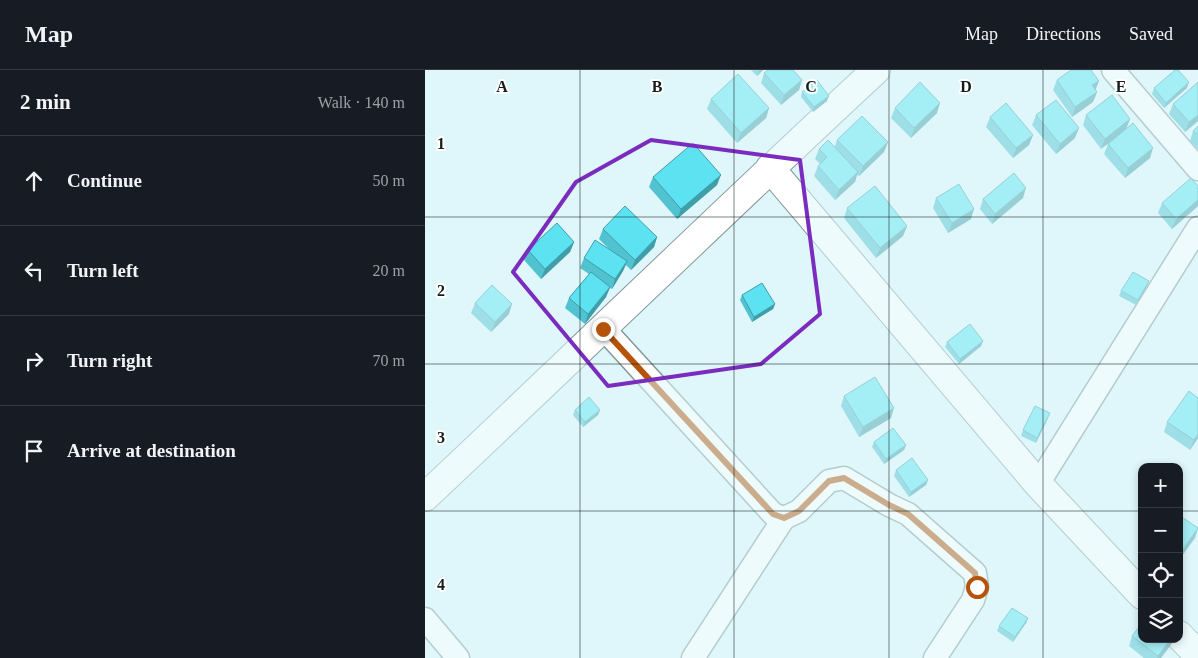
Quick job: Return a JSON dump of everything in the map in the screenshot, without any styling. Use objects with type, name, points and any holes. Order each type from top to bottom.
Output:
[{"type":"street","points":[[425,497],[770,168],[876,70]]},
{"type":"street","points":[[1113,70],[1198,169]]},
{"type":"street","points":[[770,168],[1038,484],[1138,591]]},
{"type":"street","points":[[1038,484],[1198,228]]},
{"type":"street","points":[[603,329],[773,514],[784,518]]},
{"type":"street","points":[[693,658],[784,518],[799,511],[829,481],[844,478],[908,514],[975,573],[977,587],[973,600],[935,658]]},
{"type":"street","points":[[425,619],[458,658]]},
{"type":"street","points":[[1183,639],[1198,655]]},
{"type":"highlighted area","points":[[651,140],[800,160],[820,314],[761,364],[608,386],[513,272],[576,182]]},
{"type":"building","points":[[768,70],[793,70],[802,80],[784,95],[764,73]]},
{"type":"building","points":[[1071,70],[1091,70],[1099,81],[1092,85],[1097,92],[1075,107],[1057,80]]},
{"type":"building","points":[[1175,70],[1178,70],[1189,82],[1166,103],[1154,88]]},
{"type":"building","points":[[738,74],[769,108],[741,133],[711,99]]},
{"type":"building","points":[[817,80],[829,96],[814,107],[802,92]]},
{"type":"building","points":[[920,82],[940,103],[914,128],[895,108]]},
{"type":"building","points":[[1198,82],[1198,115],[1189,122],[1173,104]]},
{"type":"building","points":[[1112,95],[1130,119],[1105,139],[1086,115]]},
{"type":"building","points":[[1056,100],[1079,128],[1060,144],[1036,115]]},
{"type":"building","points":[[1006,103],[1033,135],[1016,148],[990,117]]},
{"type":"building","points":[[862,116],[888,142],[863,166],[837,140]]},
{"type":"building","points":[[1133,123],[1153,148],[1128,168],[1108,144]]},
{"type":"building","points":[[1198,126],[1198,135],[1193,131]]},
{"type":"building","points":[[828,140],[858,172],[839,190],[818,166],[827,157],[819,149]]},
{"type":"building","points":[[693,143],[721,175],[681,209],[653,177]]},
{"type":"building","points":[[1014,173],[1026,188],[995,214],[983,199]]},
{"type":"building","points":[[1191,178],[1198,186],[1198,200],[1176,219],[1162,203]]},
{"type":"building","points":[[959,184],[974,209],[952,223],[936,198]]},
{"type":"building","points":[[875,186],[907,226],[880,248],[847,208]]},
{"type":"building","points":[[625,206],[657,237],[635,260],[603,229]]},
{"type":"building","points":[[557,223],[574,242],[545,269],[528,250]]},
{"type":"building","points":[[595,240],[627,261],[615,279],[584,258]]},
{"type":"building","points":[[591,272],[610,287],[588,314],[569,298]]},
{"type":"building","points":[[1133,272],[1149,281],[1138,300],[1121,291]]},
{"type":"building","points":[[762,283],[775,304],[754,317],[742,295]]},
{"type":"building","points":[[492,285],[512,304],[495,322],[475,303]]},
{"type":"building","points":[[970,324],[983,341],[960,359],[947,342]]},
{"type":"building","points":[[875,377],[894,408],[863,427],[844,396]]},
{"type":"building","points":[[1189,391],[1198,398],[1198,434],[1194,440],[1167,422]]},
{"type":"building","points":[[589,397],[600,410],[585,422],[575,410]]},
{"type":"building","points":[[1035,406],[1050,413],[1037,438],[1023,430]]},
{"type":"building","points":[[893,428],[906,445],[886,459],[874,442]]},
{"type":"building","points":[[912,458],[928,480],[911,492],[896,470]]},
{"type":"building","points":[[1183,518],[1198,528],[1183,549]]},
{"type":"building","points":[[1012,608],[1028,618],[1015,637],[999,626]]},
{"type":"building","points":[[1138,628],[1138,641],[1132,636]]},
{"type":"building","points":[[1141,643],[1168,643],[1158,656]]},
{"type":"route","points":[[603,329],[773,514],[784,518],[799,511],[829,481],[844,478],[908,514],[975,573],[977,587]]}]
